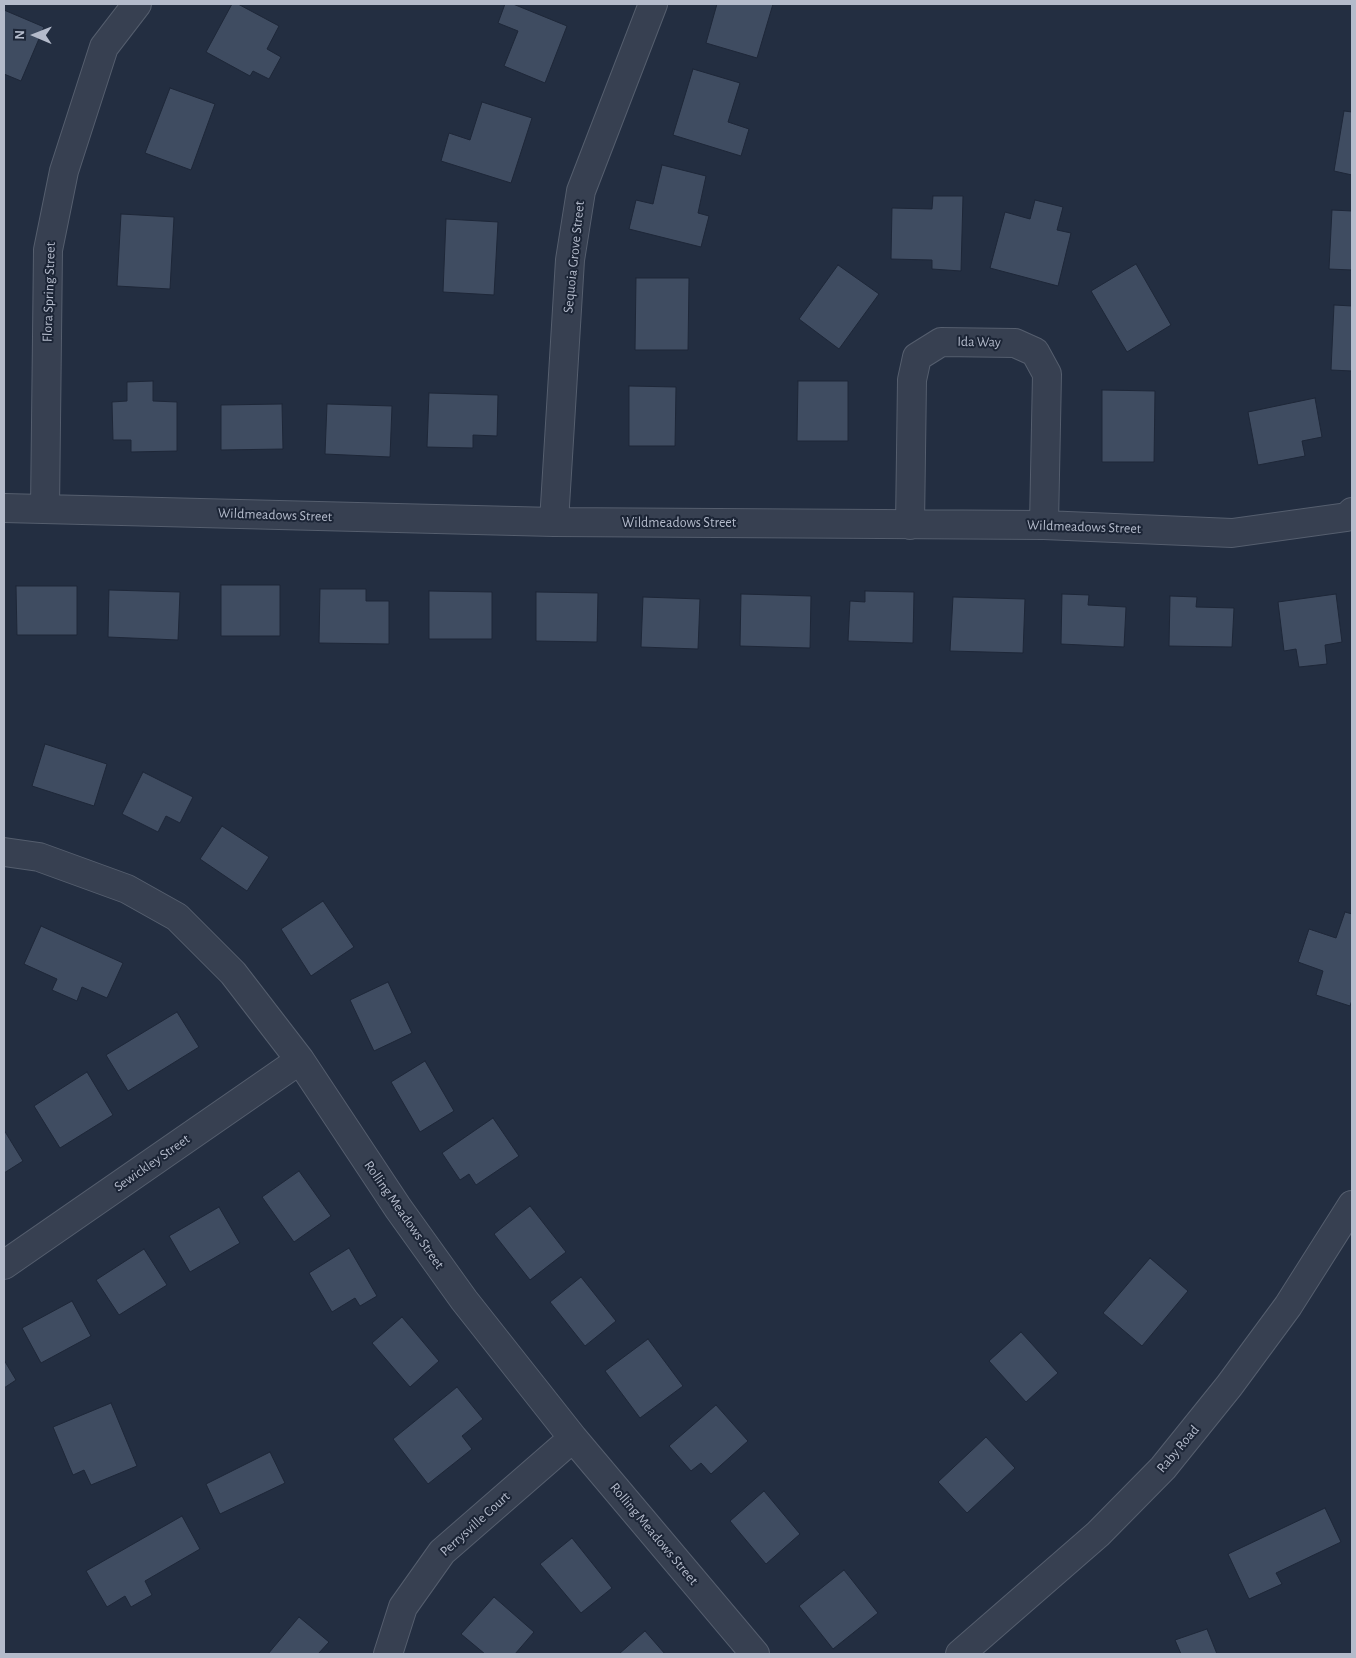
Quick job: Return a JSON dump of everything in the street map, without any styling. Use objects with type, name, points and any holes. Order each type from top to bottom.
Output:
[{"type":"street","name":"Flora Spring Street","points":[[44,509],[48,250],[64,171],[104,47],[137,4]]},
{"type":"street","name":"Sequoia Grove Street","points":[[554,522],[570,260],[581,190],[653,4]]},
{"type":"street","name":"Ida Way","points":[[910,525],[912,380],[917,356],[941,342],[1015,343],[1035,352],[1047,374],[1044,525]]},
{"type":"street","name":"Wildmeadows Street","points":[[4,508],[554,522],[1044,525],[1232,533],[1347,517],[1352,512]]},
{"type":"street","name":"Rolling Meadows Street","points":[[4,852],[39,857],[127,889],[177,917],[233,973],[300,1060],[398,1208],[464,1300],[573,1438],[755,1654]]},
{"type":"street","name":"Sewickley Street","points":[[4,1265],[300,1060]]},
{"type":"street","name":"Raby Road","points":[[960,1654],[1098,1534],[1163,1468],[1229,1386],[1288,1306],[1352,1205]]},
{"type":"street","name":"Perrysville Court","points":[[388,1654],[392,1635],[403,1607],[442,1552],[573,1438]]},
{"type":"building","points":[[232,4],[238,4],[279,26],[267,49],[281,57],[269,79],[253,71],[250,76],[206,52]]},
{"type":"building","points":[[505,4],[513,4],[567,26],[545,83],[504,66],[518,31],[498,23]]},
{"type":"building","points":[[717,4],[773,4],[757,58],[706,43]]},
{"type":"building","points":[[4,10],[44,27],[21,81],[4,74]]},
{"type":"building","points":[[693,69],[740,83],[728,122],[749,129],[741,156],[673,135]]},
{"type":"building","points":[[170,88],[215,104],[191,170],[145,153]]},
{"type":"building","points":[[482,102],[532,118],[511,183],[441,161],[449,133],[470,140]]},
{"type":"building","points":[[1344,111],[1352,112],[1352,175],[1334,171]]},
{"type":"building","points":[[662,165],[706,176],[698,213],[709,216],[701,247],[629,229],[636,200],[653,204]]},
{"type":"building","points":[[933,196],[963,196],[961,271],[932,269],[932,260],[891,259],[892,208],[932,209]]},
{"type":"building","points":[[1035,200],[1063,207],[1057,230],[1071,233],[1058,286],[990,268],[1005,212],[1030,219]]},
{"type":"building","points":[[1332,210],[1352,211],[1352,270],[1329,269]]},
{"type":"building","points":[[121,214],[174,217],[170,289],[117,286]]},
{"type":"building","points":[[446,219],[498,222],[494,295],[443,292]]},
{"type":"building","points":[[1136,264],[1171,325],[1127,352],[1091,291]]},
{"type":"building","points":[[838,265],[879,294],[839,349],[799,319]]},
{"type":"building","points":[[636,278],[689,278],[688,350],[635,350]]},
{"type":"building","points":[[1334,305],[1352,306],[1352,371],[1331,370]]},
{"type":"building","points":[[153,381],[153,401],[177,402],[177,451],[131,452],[131,440],[113,440],[112,402],[127,401],[127,382]]},
{"type":"building","points":[[798,381],[848,381],[848,441],[797,441]]},
{"type":"building","points":[[629,386],[676,387],[675,446],[629,446]]},
{"type":"building","points":[[1102,390],[1155,391],[1154,462],[1102,462]]},
{"type":"building","points":[[429,393],[498,395],[497,436],[473,435],[473,448],[427,447]]},
{"type":"building","points":[[1315,398],[1322,437],[1302,441],[1305,456],[1258,465],[1248,412]]},
{"type":"building","points":[[282,404],[283,449],[221,450],[221,405]]},
{"type":"building","points":[[327,404],[392,406],[390,457],[325,454]]},
{"type":"building","points":[[221,585],[280,585],[280,636],[221,636]]},
{"type":"building","points":[[16,586],[77,586],[77,635],[17,635]]},
{"type":"building","points":[[320,589],[366,589],[366,601],[389,601],[389,644],[319,643]]},
{"type":"building","points":[[109,590],[180,592],[178,640],[108,637]]},
{"type":"building","points":[[429,591],[492,592],[492,639],[429,639]]},
{"type":"building","points":[[865,591],[914,592],[913,643],[848,641],[850,601],[865,602]]},
{"type":"building","points":[[536,592],[598,593],[597,642],[536,641]]},
{"type":"building","points":[[741,594],[811,596],[810,648],[740,646]]},
{"type":"building","points":[[1062,594],[1089,595],[1088,605],[1126,607],[1124,647],[1061,644]]},
{"type":"building","points":[[1336,594],[1342,642],[1325,645],[1327,664],[1299,667],[1296,649],[1284,651],[1278,602]]},
{"type":"building","points":[[1170,596],[1197,597],[1196,607],[1234,608],[1232,647],[1169,646]]},
{"type":"building","points":[[643,597],[700,599],[698,649],[641,647]]},
{"type":"building","points":[[953,597],[1025,599],[1023,653],[950,651]]},
{"type":"building","points":[[45,744],[107,764],[94,806],[32,786]]},
{"type":"building","points":[[143,772],[193,797],[180,823],[166,816],[158,832],[122,814]]},
{"type":"building","points":[[222,826],[269,857],[247,891],[200,859]]},
{"type":"building","points":[[323,901],[354,947],[311,976],[281,929]]},
{"type":"building","points":[[1345,912],[1352,914],[1352,1000],[1350,1006],[1316,995],[1323,971],[1298,962],[1309,929],[1336,938]]},
{"type":"building","points":[[41,926],[123,963],[107,998],[82,987],[77,1001],[52,990],[57,979],[24,964]]},
{"type":"building","points":[[388,982],[412,1033],[374,1051],[350,1000]]},
{"type":"building","points":[[177,1012],[199,1047],[128,1091],[106,1055]]},
{"type":"building","points":[[425,1061],[454,1111],[420,1132],[391,1082]]},
{"type":"building","points":[[87,1072],[113,1115],[60,1148],[34,1106]]},
{"type":"building","points":[[493,1118],[519,1156],[476,1185],[469,1174],[460,1180],[442,1153]]},
{"type":"building","points":[[4,1130],[23,1161],[4,1173]]},
{"type":"building","points":[[299,1171],[331,1216],[294,1242],[262,1197]]},
{"type":"building","points":[[530,1206],[566,1252],[530,1280],[494,1234]]},
{"type":"building","points":[[219,1207],[240,1243],[190,1272],[169,1236]]},
{"type":"building","points":[[349,1248],[377,1296],[360,1306],[355,1298],[332,1312],[309,1273]]},
{"type":"building","points":[[144,1249],[167,1285],[119,1315],[96,1280]]},
{"type":"building","points":[[1150,1258],[1188,1291],[1142,1346],[1103,1313]]},
{"type":"building","points":[[581,1277],[616,1321],[585,1346],[550,1302]]},
{"type":"building","points":[[72,1301],[91,1336],[41,1363],[22,1328]]},
{"type":"building","points":[[402,1317],[439,1361],[410,1387],[372,1343]]},
{"type":"building","points":[[1021,1332],[1058,1373],[1026,1402],[989,1361]]},
{"type":"building","points":[[648,1339],[683,1386],[640,1418],[605,1371]]},
{"type":"building","points":[[4,1360],[16,1380],[4,1388]]},
{"type":"building","points":[[457,1387],[483,1419],[462,1436],[472,1449],[428,1484],[393,1439]]},
{"type":"building","points":[[111,1403],[137,1466],[91,1485],[84,1470],[73,1475],[53,1427]]},
{"type":"building","points":[[716,1405],[748,1441],[711,1474],[701,1463],[691,1471],[669,1446]]},
{"type":"building","points":[[986,1437],[1015,1468],[967,1513],[938,1482]]},
{"type":"building","points":[[270,1452],[285,1483],[220,1514],[206,1484]]},
{"type":"building","points":[[764,1491],[800,1534],[766,1564],[730,1521]]},
{"type":"building","points":[[1325,1508],[1341,1542],[1276,1573],[1282,1584],[1249,1599],[1228,1554]]},
{"type":"building","points":[[182,1516],[200,1549],[145,1581],[152,1595],[131,1607],[125,1596],[107,1607],[86,1571]]},
{"type":"building","points":[[572,1538],[612,1588],[581,1613],[540,1564]]},
{"type":"building","points":[[844,1570],[878,1613],[833,1649],[799,1606]]},
{"type":"building","points":[[494,1597],[534,1632],[515,1654],[485,1654],[461,1634]]},
{"type":"building","points":[[299,1617],[329,1642],[318,1654],[268,1654]]},
{"type":"building","points":[[1207,1629],[1217,1654],[1181,1654],[1175,1640]]},
{"type":"building","points":[[645,1631],[665,1654],[619,1654]]}]
